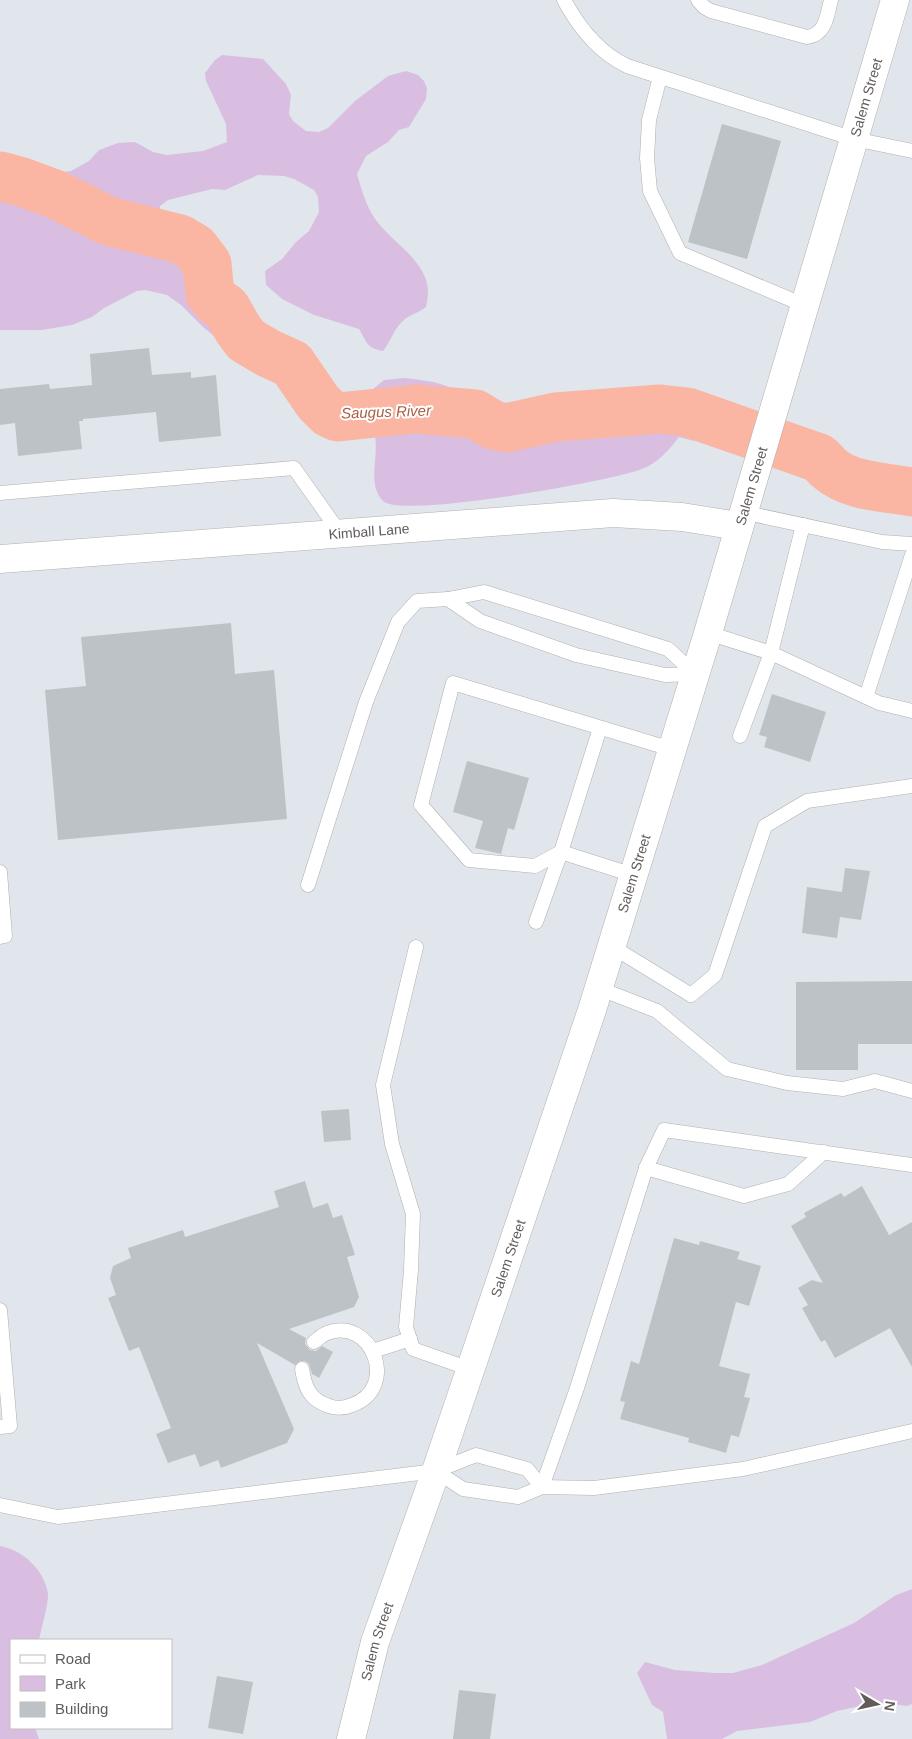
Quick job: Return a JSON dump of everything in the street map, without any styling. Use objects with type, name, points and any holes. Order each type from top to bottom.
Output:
[{"type":"main road","name":"Salem Street","points":[[351,1739],[375,1642],[436,1471],[598,988],[708,633],[769,420],[895,0]]},
{"type":"main road","name":"Kimball Lane","points":[[0,559],[613,513],[740,519]]},
{"type":"lane","points":[[564,0],[583,30],[606,54],[627,66],[854,139],[912,151]]},
{"type":"lane","points":[[698,0],[711,11],[807,37],[816,35],[823,28],[831,0]]},
{"type":"lane","points":[[660,77],[649,120],[647,158],[650,191],[680,253],[804,305]]},
{"type":"lane","points":[[0,493],[294,468],[340,534]]},
{"type":"lane","points":[[740,519],[803,525],[882,542],[912,544]]},
{"type":"lane","points":[[740,736],[771,653],[803,525]]},
{"type":"lane","points":[[866,697],[912,555]]},
{"type":"lane","points":[[308,885],[366,702],[398,622],[418,601],[448,599],[484,592],[668,649],[695,674]]},
{"type":"lane","points":[[448,599],[480,621],[576,655],[665,675],[695,674]]},
{"type":"lane","points":[[708,633],[771,653],[879,703],[912,711]]},
{"type":"lane","points":[[633,875],[561,852],[535,866],[469,860],[421,805],[454,683],[671,749]]},
{"type":"lane","points":[[536,922],[561,852],[600,728]]},
{"type":"lane","points":[[611,946],[691,995],[716,975],[765,826],[807,801],[912,786]]},
{"type":"lane","points":[[0,872],[5,936],[0,937]]},
{"type":"lane","points":[[416,946],[383,1085],[392,1144],[413,1214],[406,1327],[413,1349],[470,1369]]},
{"type":"lane","points":[[598,988],[656,1011],[727,1069],[787,1083],[843,1089],[875,1081],[912,1091]]},
{"type":"lane","points":[[542,1487],[577,1388],[646,1168],[664,1130],[912,1165]]},
{"type":"lane","points":[[646,1168],[744,1196],[788,1184],[824,1152]]},
{"type":"lane","points":[[0,1310],[10,1426],[0,1427]]},
{"type":"lane","points":[[302,1368],[304,1384],[310,1394],[320,1403],[333,1407],[346,1408],[358,1403],[368,1395],[375,1384],[378,1371],[376,1358],[373,1351],[362,1338],[351,1333],[339,1331],[327,1333],[314,1342]]},
{"type":"lane","points":[[373,1351],[410,1339]]},
{"type":"lane","points":[[436,1471],[463,1489],[518,1497],[542,1487],[594,1488],[743,1469],[912,1431]]},
{"type":"lane","points":[[0,1505],[58,1517],[436,1471],[476,1455],[527,1469],[542,1487]]},
{"type":"green space","points":[[222,55],[263,59],[286,84],[291,95],[289,114],[293,121],[306,131],[319,132],[328,128],[355,101],[388,76],[406,71],[418,75],[424,81],[427,88],[426,99],[409,127],[399,130],[388,142],[366,156],[357,174],[365,200],[375,219],[409,254],[422,271],[428,291],[426,307],[401,323],[383,351],[370,346],[359,329],[314,315],[282,299],[266,285],[265,271],[282,259],[296,242],[309,231],[319,212],[318,197],[314,190],[294,179],[284,176],[258,175],[225,190],[212,189],[168,200],[160,206],[160,220],[173,232],[211,256],[224,267],[244,330],[232,342],[220,341],[181,305],[167,295],[145,290],[137,291],[104,308],[92,317],[72,325],[42,330],[0,330],[0,161],[64,172],[71,171],[89,161],[99,150],[118,143],[135,142],[153,152],[167,155],[203,151],[227,142],[226,124],[206,81],[205,73],[215,60]]},
{"type":"green space","points":[[404,378],[444,385],[481,401],[563,409],[632,397],[651,399],[664,397],[682,390],[701,394],[694,441],[679,437],[658,460],[642,469],[591,482],[508,496],[465,502],[398,505],[383,501],[377,492],[374,470],[375,435],[371,425],[363,416],[373,389],[384,380]]},
{"type":"green space","points":[[0,1546],[17,1552],[31,1562],[46,1585],[48,1597],[39,1639],[10,1639],[10,1729],[35,1729],[39,1739],[0,1739]]},
{"type":"green space","points":[[912,1589],[912,1704],[907,1706],[885,1703],[860,1706],[837,1711],[810,1722],[737,1731],[722,1739],[667,1739],[663,1712],[652,1705],[637,1673],[645,1662],[675,1670],[715,1673],[733,1673],[762,1665],[854,1623],[896,1595]]},
{"type":"building","points":[[722,124],[781,141],[747,259],[688,242]]},
{"type":"building","points":[[149,348],[152,375],[191,372],[191,378],[216,375],[221,436],[159,442],[156,412],[83,419],[83,421],[79,421],[82,449],[18,456],[15,423],[0,425],[0,389],[49,384],[50,389],[92,385],[90,354]]},
{"type":"building","points":[[231,623],[235,674],[274,670],[287,819],[58,840],[45,690],[86,686],[81,637]]},
{"type":"building","points":[[772,694],[826,712],[810,762],[764,747],[767,737],[759,735]]},
{"type":"building","points":[[467,761],[529,778],[514,830],[508,828],[501,854],[475,848],[483,821],[453,812]]},
{"type":"building","points":[[845,868],[870,871],[861,920],[840,917],[837,938],[802,933],[807,887],[842,892]]},
{"type":"building","points":[[912,981],[912,1044],[858,1044],[858,1070],[796,1070],[796,982]]},
{"type":"building","points":[[349,1109],[351,1140],[324,1142],[321,1111]]},
{"type":"building","points":[[305,1181],[313,1208],[328,1203],[333,1218],[342,1215],[355,1255],[347,1257],[359,1297],[354,1307],[289,1329],[306,1338],[305,1344],[310,1350],[316,1351],[322,1346],[333,1352],[319,1378],[312,1374],[309,1364],[305,1361],[300,1361],[295,1365],[257,1343],[294,1429],[287,1443],[221,1468],[218,1460],[200,1467],[195,1454],[168,1463],[156,1434],[171,1428],[139,1347],[129,1351],[108,1298],[116,1295],[110,1278],[113,1266],[131,1258],[128,1248],[183,1230],[185,1237],[279,1207],[274,1191]]},
{"type":"building","points":[[862,1186],[889,1235],[912,1222],[912,1367],[890,1328],[835,1358],[825,1340],[821,1342],[802,1308],[808,1305],[798,1288],[812,1280],[823,1283],[791,1226],[806,1217],[804,1213],[841,1193],[844,1197]]},
{"type":"building","points":[[674,1238],[699,1245],[700,1241],[740,1252],[737,1259],[761,1266],[749,1306],[736,1302],[719,1366],[750,1374],[744,1397],[750,1398],[739,1437],[731,1435],[726,1453],[688,1442],[689,1438],[620,1419],[625,1402],[620,1401],[631,1361],[639,1364]]},
{"type":"building","points":[[217,1676],[253,1682],[243,1734],[208,1728]]},
{"type":"building","points":[[459,1690],[496,1694],[490,1739],[453,1739]]},
{"type":"waterway","name":"Saugus River","points":[[0,176],[57,195],[108,221],[180,239],[195,248],[207,264],[210,294],[226,308],[246,340],[292,364],[318,402],[329,413],[338,417],[416,409],[475,414],[493,425],[506,428],[556,417],[660,409],[687,412],[819,458],[838,475],[858,483],[912,492]]}]
